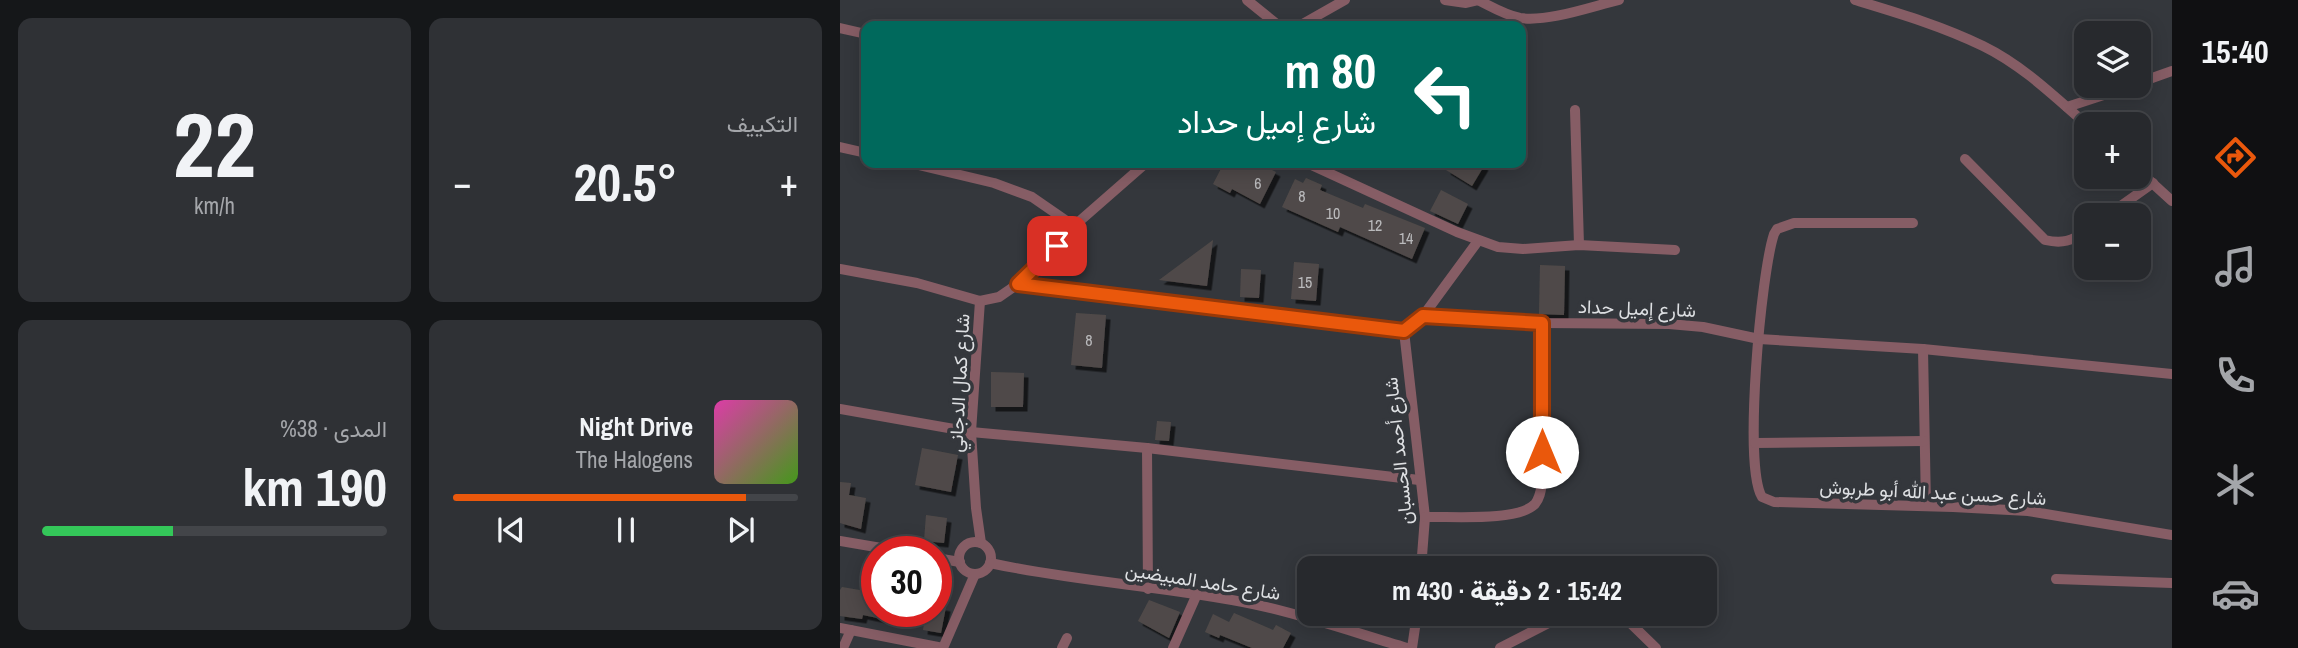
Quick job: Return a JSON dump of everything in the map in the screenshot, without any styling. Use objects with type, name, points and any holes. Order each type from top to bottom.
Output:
[{"type":"street","points":[[1247,0],[1273,21]]},
{"type":"street","points":[[1312,21],[1345,0]]},
{"type":"street","points":[[1445,0],[1466,3],[1478,0],[1502,13],[1521,18],[1543,18],[1619,0]]},
{"type":"street","points":[[1855,0],[1913,17],[1983,46],[2013,64],[2074,113]]},
{"type":"street","points":[[840,28],[861,33]]},
{"type":"street","points":[[2151,78],[2172,71]]},
{"type":"street","points":[[2067,107],[2094,98]]},
{"type":"street","points":[[1575,110],[1579,246]]},
{"type":"street","points":[[840,147],[861,152]]},
{"type":"street","points":[[1965,159],[2045,240],[2064,243],[2074,239]]},
{"type":"street","points":[[945,168],[1032,197],[1074,226]]},
{"type":"street","points":[[840,269],[917,283],[980,302],[999,297],[1018,284],[1074,226],[1140,168]]},
{"type":"street","points":[[1318,168],[1478,241],[1498,247],[1523,249],[1579,246],[1675,250]]},
{"type":"street","points":[[2125,203],[2153,183],[2172,201]]},
{"type":"street","points":[[1913,223],[1794,223],[1777,229],[1772,242],[1755,369],[1755,443],[1924,441]]},
{"type":"street","points":[[1018,284],[1404,331],[1423,316],[1478,241]]},
{"type":"street","name":"شارع كمال الدجاني","points":[[975,543],[976,508],[971,432],[980,302]]},
{"type":"street","name":"شارع إميل حداد","points":[[1423,316],[1542,323],[1669,324],[1712,328],[1759,339],[1923,349],[2172,374]]},
{"type":"street","points":[[1425,517],[1518,513],[1536,503],[1542,478],[1542,323]]},
{"type":"street","name":"شارع أحمد الحسبان","points":[[1404,331],[1425,517],[1422,556]]},
{"type":"street","points":[[1923,349],[1926,506]]},
{"type":"street","points":[[840,409],[971,432],[1146,448],[1419,480]]},
{"type":"street","name":"شارع حسن عبد الله أبو طربوش","points":[[1755,443],[1755,479],[1758,491],[1762,497],[1774,502],[2028,511],[2172,535]]},
{"type":"street","points":[[1146,448],[1148,589]]},
{"type":"street","points":[[840,541],[861,545]]},
{"type":"street","points":[[975,543],[990,551],[990,563],[986,570],[975,574],[964,569],[960,562],[962,548],[975,543]]},
{"type":"street","points":[[952,561],[960,562]]},
{"type":"street","name":"شارع حامد المبيضين","points":[[990,563],[1040,574],[1197,594],[1271,609],[1409,648]]},
{"type":"street","points":[[843,648],[846,629],[943,648],[975,574]]},
{"type":"street","points":[[2056,579],[2172,583]]},
{"type":"street","points":[[1173,648],[1197,594]]},
{"type":"street","points":[[1409,648],[1415,626]]},
{"type":"street","points":[[1500,648],[1543,626]]},
{"type":"street","points":[[1633,626],[1656,648]]},
{"type":"building","points":[[1221,168],[1268,168],[1276,172],[1260,204],[1232,189],[1230,193],[1213,184]]},
{"type":"building","points":[[1447,168],[1483,168],[1472,186],[1446,170]]},
{"type":"building","points":[[1306,178],[1322,185],[1320,190],[1363,208],[1365,204],[1425,228],[1412,259],[1340,227],[1338,232],[1282,207],[1295,179],[1303,183]]},
{"type":"building","points":[[1441,190],[1468,204],[1458,224],[1430,211]]},
{"type":"building","points":[[1213,240],[1207,286],[1159,280]]},
{"type":"building","points":[[1294,262],[1319,264],[1316,301],[1291,299]]},
{"type":"building","points":[[1540,265],[1565,266],[1564,315],[1539,314]]},
{"type":"building","points":[[1241,269],[1261,270],[1259,298],[1240,297]]},
{"type":"building","points":[[1076,313],[1106,315],[1102,368],[1071,365]]},
{"type":"building","points":[[991,372],[1024,373],[1023,407],[991,407]]},
{"type":"building","points":[[1157,421],[1171,422],[1169,441],[1155,440]]},
{"type":"building","points":[[922,448],[958,455],[951,492],[915,485]]},
{"type":"building","points":[[840,482],[851,483],[849,495],[866,498],[861,529],[840,523]]},
{"type":"building","points":[[926,515],[947,518],[945,536],[924,536]]},
{"type":"building","points":[[842,587],[861,590],[861,619],[840,616]]},
{"type":"building","points":[[1149,600],[1180,612],[1169,638],[1138,621]]},
{"type":"building","points":[[1234,613],[1273,630],[1276,625],[1291,633],[1283,648],[1252,648],[1205,632],[1213,614],[1229,622]]},
{"type":"building","points":[[923,627],[942,627],[941,633],[923,630]]},
{"type":"route","points":[[1057,246],[1018,284],[1404,331],[1423,316],[1542,323],[1542,452]]}]
